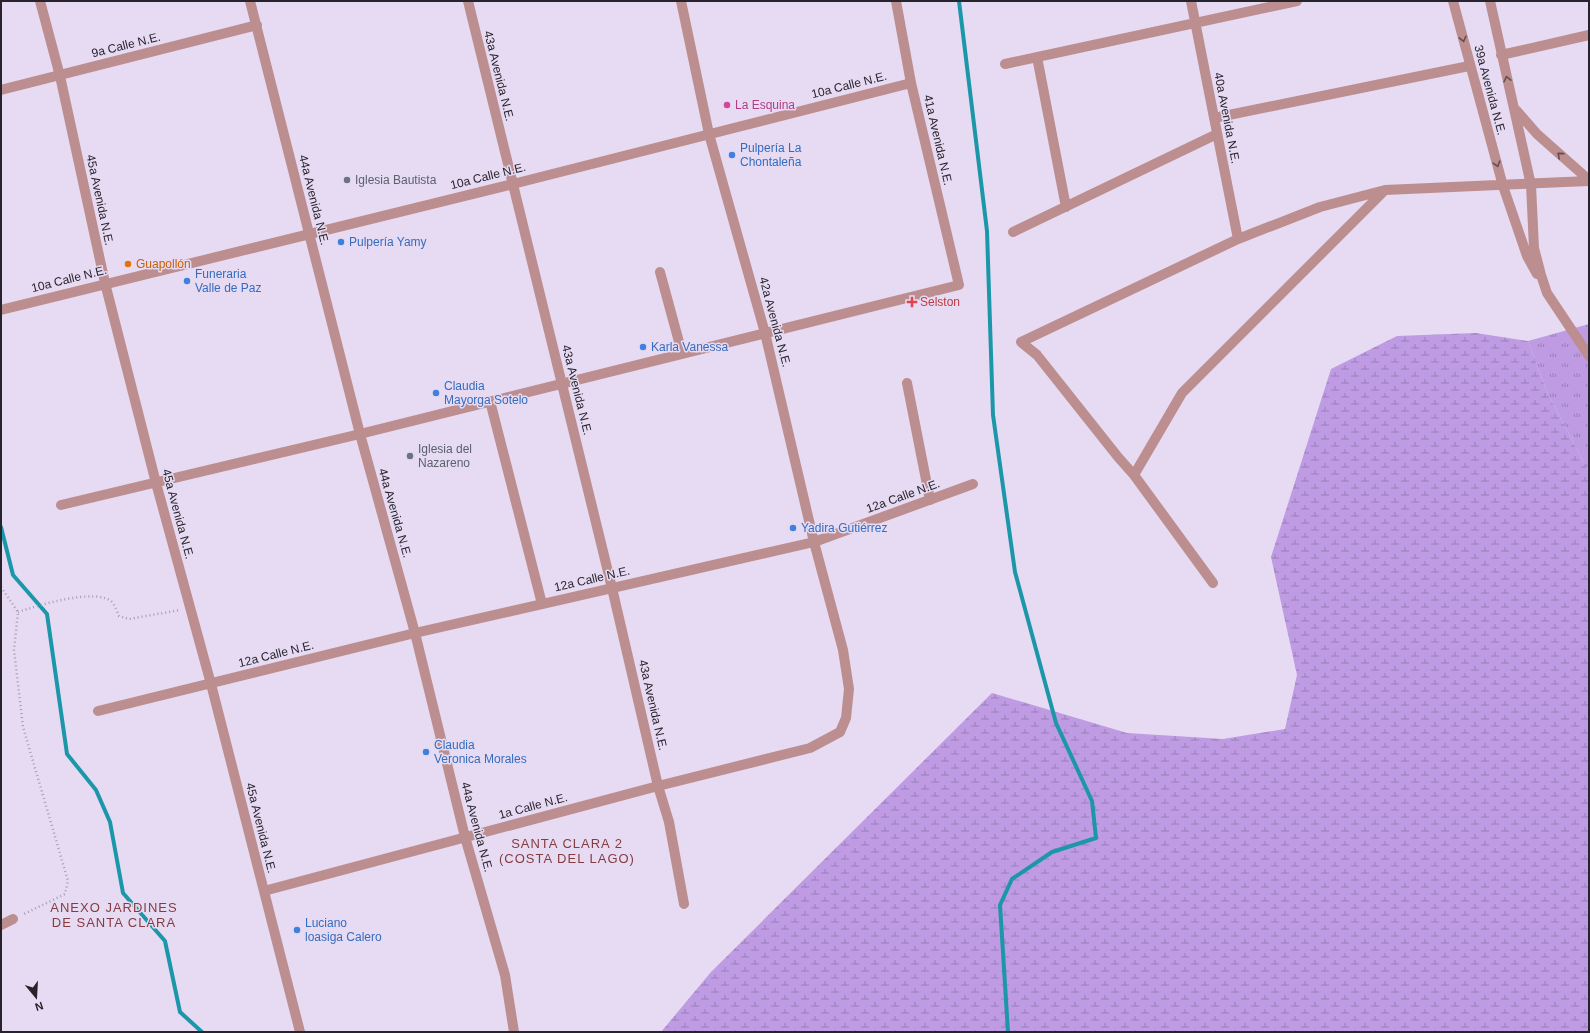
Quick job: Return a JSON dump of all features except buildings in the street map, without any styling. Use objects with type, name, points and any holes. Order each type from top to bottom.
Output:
[{"type":"street","name":"45a Avenida N.E.","points":[[40,1],[60,76],[105,283],[156,483],[211,684],[300,1032]]},
{"type":"street","name":"44a Avenida N.E.","points":[[250,1],[360,434],[415,633],[465,837],[505,975],[514,1032]]},
{"type":"street","name":"43a Avenida N.E.","points":[[468,1],[668,822],[684,904]]},
{"type":"street","name":"42a Avenida N.E.","points":[[681,1],[709,134],[765,333],[814,542],[843,650],[849,689],[846,718],[840,732],[810,748]]},
{"type":"street","name":"41a Avenida N.E.","points":[[765,333],[959,284],[911,82],[896,1]]},
{"type":"street","name":"40a Avenida N.E.","points":[[1191,1],[1238,240]]},
{"type":"street","points":[[1005,64],[1297,1]]},
{"type":"street","name":"39a Avenida N.E.","points":[[1453,1],[1503,186],[1527,256],[1547,293]]},
{"type":"street","name":"39a Avenida N.E.","points":[[1490,1],[1530,185],[1534,248],[1547,293]]},
{"type":"street","name":"9a Calle N.E.","points":[[1,90],[257,25]]},
{"type":"street","points":[[1501,54],[1589,35]]},
{"type":"street","points":[[1037,57],[1066,207]]},
{"type":"street","points":[[1214,118],[1470,66]]},
{"type":"street","name":"10a Calle N.E.","points":[[1,310],[308,232],[513,184],[911,82]]},
{"type":"street","points":[[1514,106],[1536,134],[1589,181]]},
{"type":"street","points":[[1013,232],[1218,134]]},
{"type":"street","points":[[1213,583],[1134,475],[1037,355],[1021,342],[1238,240],[1320,207],[1385,190],[1530,185],[1589,181]]},
{"type":"street","points":[[1134,475],[1182,393],[1385,190]]},
{"type":"street","points":[[660,272],[682,354]]},
{"type":"street","points":[[1547,293],[1589,356]]},
{"type":"street","points":[[61,505],[360,434],[765,333]]},
{"type":"street","points":[[907,383],[930,500]]},
{"type":"street","points":[[490,401],[542,604]]},
{"type":"street","name":"12a Calle N.E.","points":[[98,711],[415,633],[814,542],[973,484]]},
{"type":"street","name":"1a Calle N.E.","points":[[264,891],[658,786],[810,748]]},
{"type":"street","points":[[1,925],[13,919]]},
{"type":"path","points":[[1,587],[18,612],[14,650],[24,727],[68,881],[65,894],[13,919]]},
{"type":"path","points":[[18,612],[53,600],[99,596],[112,602],[119,616],[129,619],[190,608]]},
{"type":"green space","points":[[1589,324],[1589,472],[1548,394],[1528,341]]},
{"type":"green space","points":[[1476,333],[1528,341],[1548,394],[1589,472],[1589,1032],[661,1032],[711,972],[992,693],[1127,733],[1223,739],[1285,729],[1297,675],[1271,557],[1331,369],[1397,336]]},
{"type":"waterway","points":[[959,1],[987,231],[993,415],[1015,572],[1056,723],[1092,801],[1096,838],[1052,852],[1012,879],[1000,905],[1008,1032]]},
{"type":"waterway","points":[[1,527],[13,575],[47,614],[67,754],[96,790],[110,822],[123,893],[165,941],[180,1012],[202,1032]]},
{"type":"place","name":"La Esquina","points":[[727,105]]},
{"type":"place","name":"Pulpería La Chontaleña","points":[[732,155]]},
{"type":"place","name":"Iglesia Bautista","points":[[347,180]]},
{"type":"place","name":"Pulpería Yamy","points":[[341,242]]},
{"type":"place","name":"Guapollón","points":[[128,264]]},
{"type":"place","name":"Funeraria Valle de Paz","points":[[187,281]]},
{"type":"place","name":"Selston","points":[[912,302]]},
{"type":"place","name":"Karla Vanessa","points":[[643,347]]},
{"type":"place","name":"Claudia Mayorga Sotelo","points":[[436,393]]},
{"type":"place","name":"Iglesia del Nazareno","points":[[410,456]]},
{"type":"place","name":"Yadira Gutiérrez","points":[[793,528]]},
{"type":"place","name":"Claudia Veronica Morales","points":[[426,752]]},
{"type":"place","name":"Luciano loasiga Calero","points":[[297,930]]},
{"type":"district","name":"SANTA CLARA 2 (COSTA DEL LAGO)","points":[[567,850]]},
{"type":"district","name":"ANEXO JARDINES DE SANTA CLARA","points":[[114,914]]}]
